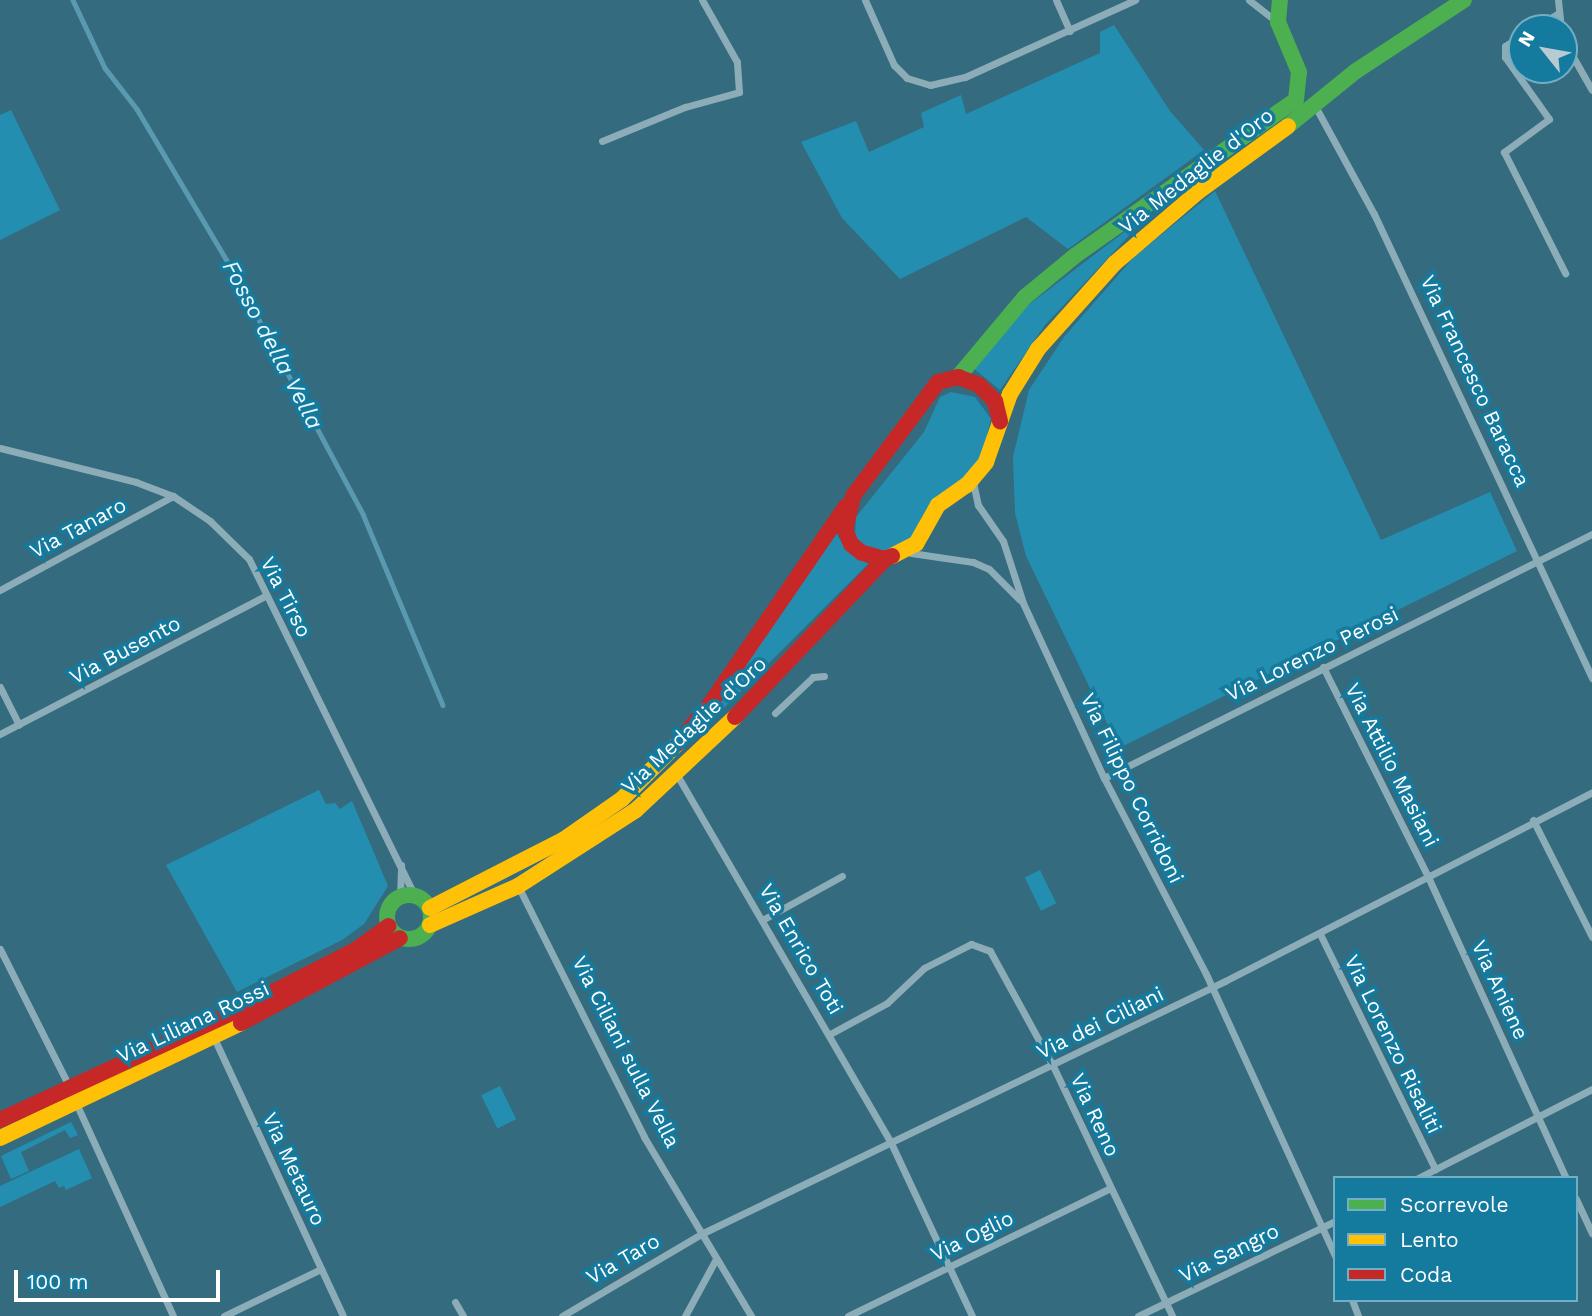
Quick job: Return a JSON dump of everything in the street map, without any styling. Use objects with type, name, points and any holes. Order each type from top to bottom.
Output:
[{"type":"street","points":[[602,141],[685,107],[739,92],[737,62],[702,0]]},
{"type":"street","points":[[865,0],[894,65],[906,78],[922,84],[965,77],[1135,0]]},
{"type":"street","points":[[1056,0],[1070,31]]},
{"type":"street","points":[[1250,0],[1278,22]]},
{"type":"street","points":[[1280,0],[1278,22],[1299,72],[1320,88],[1356,71]]},
{"type":"street","name":"Via Medaglie d'Oro","points":[[430,925],[518,886],[636,810],[677,775],[777,678],[890,558],[922,538],[938,505],[973,479],[991,452],[1000,421],[1038,349],[1115,263],[1199,191],[1315,106],[1356,71],[1464,0]]},
{"type":"street","points":[[1558,0],[1559,13]]},
{"type":"street","points":[[1508,44],[1505,46],[1505,57],[1508,61]]},
{"type":"street","points":[[1578,66],[1592,90]]},
{"type":"street","name":"Via Medaglie d'Oro","points":[[429,908],[563,840],[622,799],[671,751],[710,704],[853,496],[938,382],[958,377],[1025,298],[1076,255],[1282,113],[1298,94],[1299,72]]},
{"type":"street","points":[[1524,84],[1549,119],[1504,152],[1565,274]]},
{"type":"street","name":"Via Francesco Baracca","points":[[1315,106],[1374,214],[1592,678]]},
{"type":"street","points":[[958,377],[992,395],[1000,421]]},
{"type":"street","name":"Via Tirso","points":[[0,448],[136,482],[173,496],[210,521],[249,559],[265,596],[402,861],[408,896]]},
{"type":"street","name":"Via Filippo Corridoni","points":[[973,479],[978,505],[1007,551],[1023,603],[1104,778],[1211,988],[1333,1251]]},
{"type":"street","name":"Via Tanaro","points":[[0,590],[173,496]]},
{"type":"street","name":"Via Medaglie d'Oro","points":[[853,496],[847,515],[847,538],[862,553],[890,558]]},
{"type":"street","name":"Via Lorenzo Perosi","points":[[1104,778],[1592,534]]},
{"type":"street","name":"Via Filippo Corridoni","points":[[890,558],[929,553],[973,562],[1002,579],[1023,603]]},
{"type":"street","name":"Via Busento","points":[[0,734],[265,596]]},
{"type":"street","name":"Via Attilio Masiani","points":[[1323,667],[1429,879]]},
{"type":"street","points":[[775,713],[813,677],[824,676]]},
{"type":"street","points":[[0,687],[19,725]]},
{"type":"street","name":"Via Enrico Toti","points":[[677,775],[764,919],[891,1143],[972,1316]]},
{"type":"street","name":"Via dei Ciliani","points":[[703,1233],[1053,1066],[1320,934],[1429,879],[1533,820],[1592,792]]},
{"type":"street","points":[[1533,820],[1592,937]]},
{"type":"street","points":[[402,861],[408,896]]},
{"type":"street","points":[[764,919],[842,876]]},
{"type":"street","name":"Via Aniene","points":[[1429,879],[1565,1176]]},
{"type":"street","name":"Via Ciliani sulla Vella","points":[[518,886],[643,1137],[703,1233]]},
{"type":"street","points":[[408,896],[429,908],[430,925]]},
{"type":"street","points":[[395,932],[387,913],[408,896]]},
{"type":"street","name":"Via Liliana Rossi","points":[[0,1139],[95,1078],[240,1009],[357,948],[395,932],[421,936],[430,925]]},
{"type":"street","name":"Via Liliana Rossi","points":[[0,1121],[214,1037],[395,932]]},
{"type":"street","name":"Via Lorenzo Risaliti","points":[[1320,934],[1435,1169]]},
{"type":"street","name":"Via Reno","points":[[830,1034],[887,1003],[924,968],[971,944],[980,944],[990,951],[1053,1066],[1172,1316]]},
{"type":"street","points":[[0,949],[72,1093],[173,1316]]},
{"type":"street","name":"Via Metauro","points":[[214,1037],[343,1316]]},
{"type":"street","points":[[1422,1176],[1592,1089]]},
{"type":"street","name":"Via Oglio","points":[[848,1316],[1111,1188]]},
{"type":"street","points":[[1578,1203],[1592,1234]]},
{"type":"street","name":"Via Sangro","points":[[1138,1316],[1333,1222]]},
{"type":"street","points":[[703,1233],[751,1316]]},
{"type":"street","name":"Via Taro","points":[[562,1316],[703,1233]]},
{"type":"street","points":[[685,1316],[716,1259]]},
{"type":"street","points":[[224,1316],[321,1269]]},
{"type":"street","points":[[455,1303],[463,1316]]},
{"type":"shaded area","points":[[1114,25],[1170,111],[1204,150],[1068,249],[1026,217],[900,279],[842,218],[801,142],[856,121],[869,152],[924,127],[921,113],[961,95],[966,114],[1100,53],[1100,32]]},
{"type":"shaded area","points":[[11,110],[60,210],[0,240],[0,115]]},
{"type":"shaded area","points":[[1215,191],[1381,540],[1490,492],[1517,551],[1119,748],[1026,556],[1015,513],[1013,457],[1029,390],[1064,337],[1135,256]]},
{"type":"shaded area","points":[[1136,223],[1138,226],[1045,325],[1000,390],[973,368],[1014,316]]},
{"type":"shaded area","points":[[951,392],[975,397],[991,419],[982,455],[913,540],[882,552],[868,548],[855,537],[856,517],[924,432],[940,397]]},
{"type":"shaded area","points":[[836,533],[847,551],[868,564],[697,735]]},
{"type":"shaded area","points":[[319,790],[326,804],[335,803],[340,809],[352,801],[388,886],[364,924],[342,940],[237,992],[166,865]]},
{"type":"shaded area","points":[[1040,870],[1056,903],[1041,911],[1025,877]]},
{"type":"shaded area","points":[[500,1086],[516,1119],[497,1128],[481,1095]]},
{"type":"shaded area","points":[[71,1122],[78,1135],[70,1138],[65,1130],[21,1152],[29,1171],[11,1179],[1,1156]]},
{"type":"shaded area","points":[[79,1149],[92,1178],[66,1190],[64,1186],[59,1188],[55,1181],[0,1207],[0,1186]]},
{"type":"waterway","name":"Fosso della Vella","points":[[73,0],[105,68],[137,109],[228,262],[363,514],[443,705]]},
{"type":"traffic: fast","points":[[958,377],[1025,297],[1076,255],[1296,100],[1299,72],[1278,22],[1280,0]]},
{"type":"traffic: fast","points":[[1288,126],[1356,71],[1464,0]]},
{"type":"traffic: fast","points":[[409,895],[425,901],[431,917],[425,933],[409,939],[393,933],[387,917],[393,901],[409,895]]},
{"type":"traffic: slow","points":[[892,556],[916,544],[938,505],[967,485],[986,462],[1010,394],[1038,349],[1115,263],[1199,191],[1288,126]]},
{"type":"traffic: slow","points":[[430,925],[518,886],[636,810],[735,717]]},
{"type":"traffic: slow","points":[[430,908],[563,840],[622,799],[677,744]]},
{"type":"traffic: slow","points":[[0,1138],[241,1023]]},
{"type":"traffic: jam","points":[[892,556],[885,559],[862,553],[851,544],[845,529],[853,496],[938,382],[958,377],[979,385],[995,401],[1000,421]]},
{"type":"traffic: jam","points":[[677,744],[710,704],[846,506]]},
{"type":"traffic: jam","points":[[735,717],[885,559]]},
{"type":"traffic: jam","points":[[0,1120],[240,1009],[357,949],[389,926]]},
{"type":"traffic: jam","points":[[241,1023],[400,938]]}]
